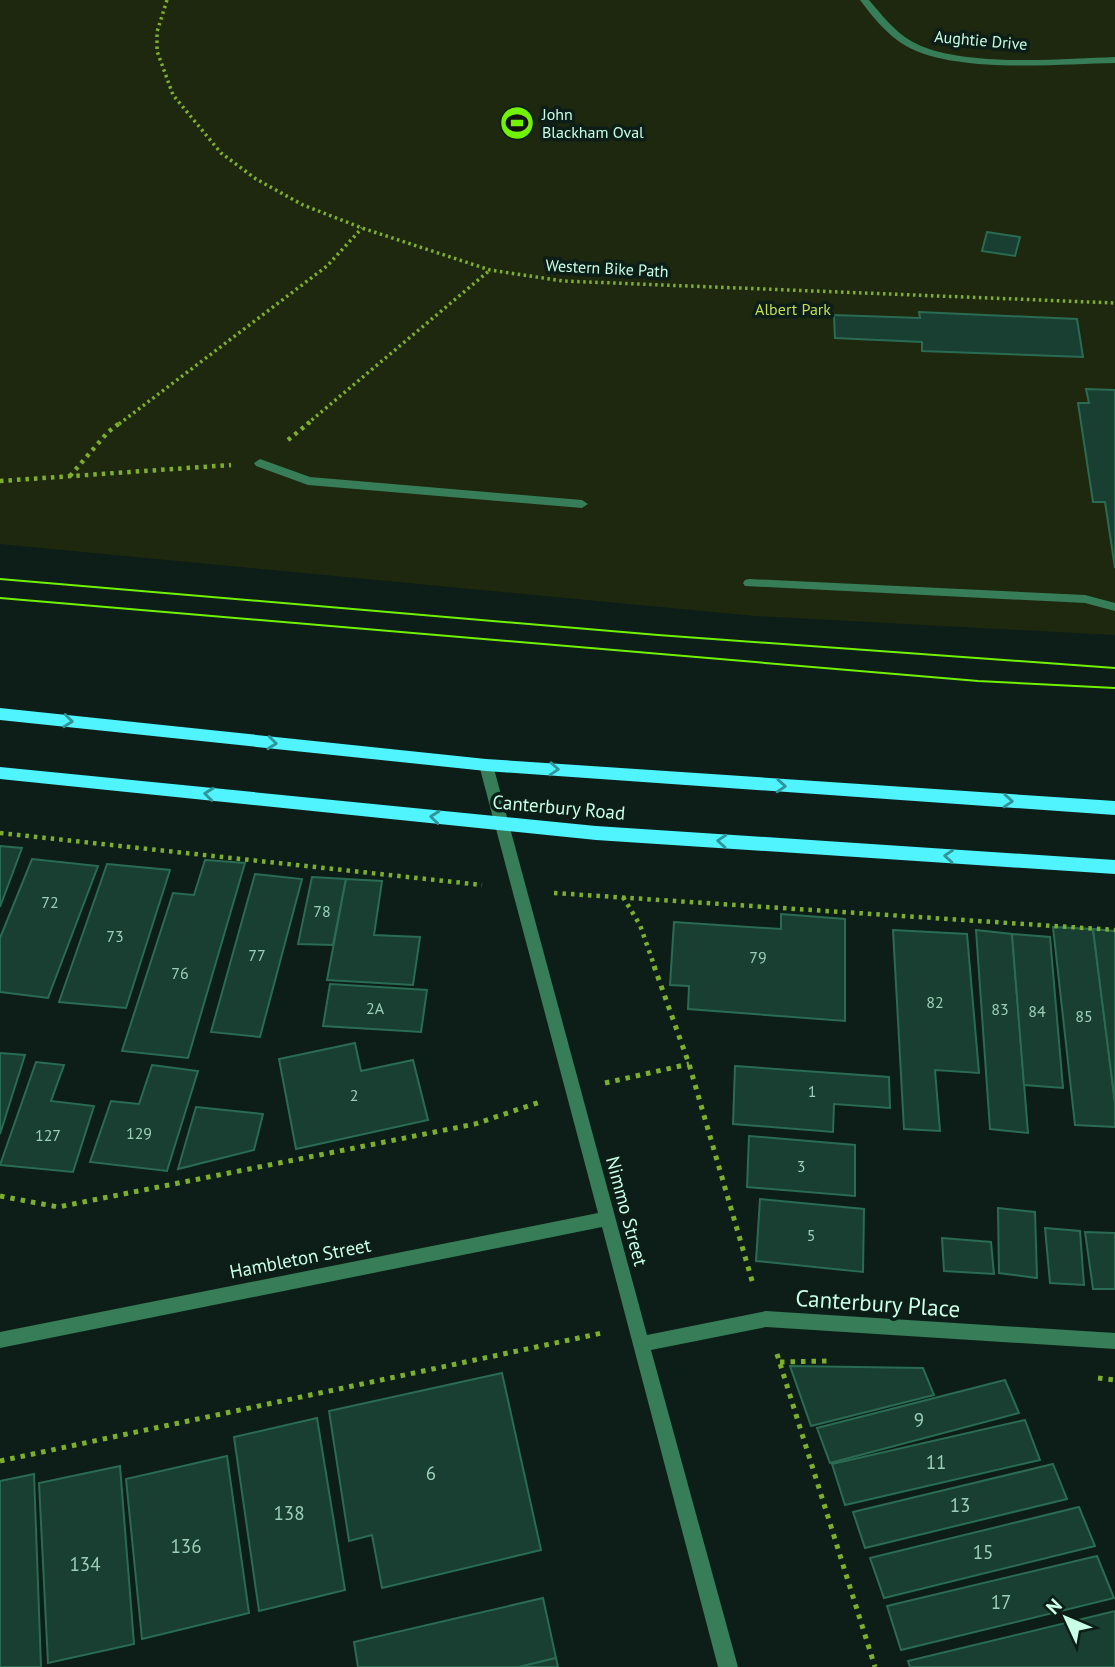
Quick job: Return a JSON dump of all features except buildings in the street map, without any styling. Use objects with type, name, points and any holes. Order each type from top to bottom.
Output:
[{"type":"main road","name":"Canterbury Road","points":[[0,714],[486,765],[1115,808]]},
{"type":"main road","name":"Canterbury Road","points":[[0,773],[503,824],[1115,867]]},
{"type":"street","name":"Aughtie Drive","points":[[863,0],[903,40],[929,52],[1025,60],[1115,60]]},
{"type":"street","points":[[260,463],[308,481],[582,504]]},
{"type":"street","points":[[749,583],[1085,598],[1115,607]]},
{"type":"street","name":"Nimmo Street","points":[[486,765],[727,1667]]},
{"type":"street","name":"Hambleton Street","points":[[0,1340],[608,1218]]},
{"type":"street","name":"Canterbury Place","points":[[640,1344],[766,1319],[1115,1341]]},
{"type":"path","name":"Western Bike Path","points":[[167,0],[157,32],[157,51],[173,95],[221,153],[256,179],[303,205],[362,228],[490,270],[564,281],[1115,303]]},
{"type":"path","points":[[70,476],[108,432],[327,266],[362,228]]},
{"type":"path","points":[[0,481],[260,463],[490,270]]},
{"type":"path","points":[[0,833],[518,890],[1115,930]]},
{"type":"path","points":[[622,896],[640,925],[688,1064],[753,1284],[875,1667]]},
{"type":"path","points":[[0,1196],[58,1207],[475,1124],[572,1091],[688,1064]]},
{"type":"path","points":[[740,1287],[753,1284]]},
{"type":"path","points":[[0,1461],[585,1337],[634,1323]]},
{"type":"green space","name":"Albert Park","points":[[0,0],[1115,0],[1115,635],[755,616],[0,544]]},
{"type":"tram line","points":[[0,579],[658,635],[1115,668]]},
{"type":"tram line","points":[[0,598],[978,681],[1115,688]]},
{"type":"place","name":"John Blackham Oval","points":[[517,123]]}]
